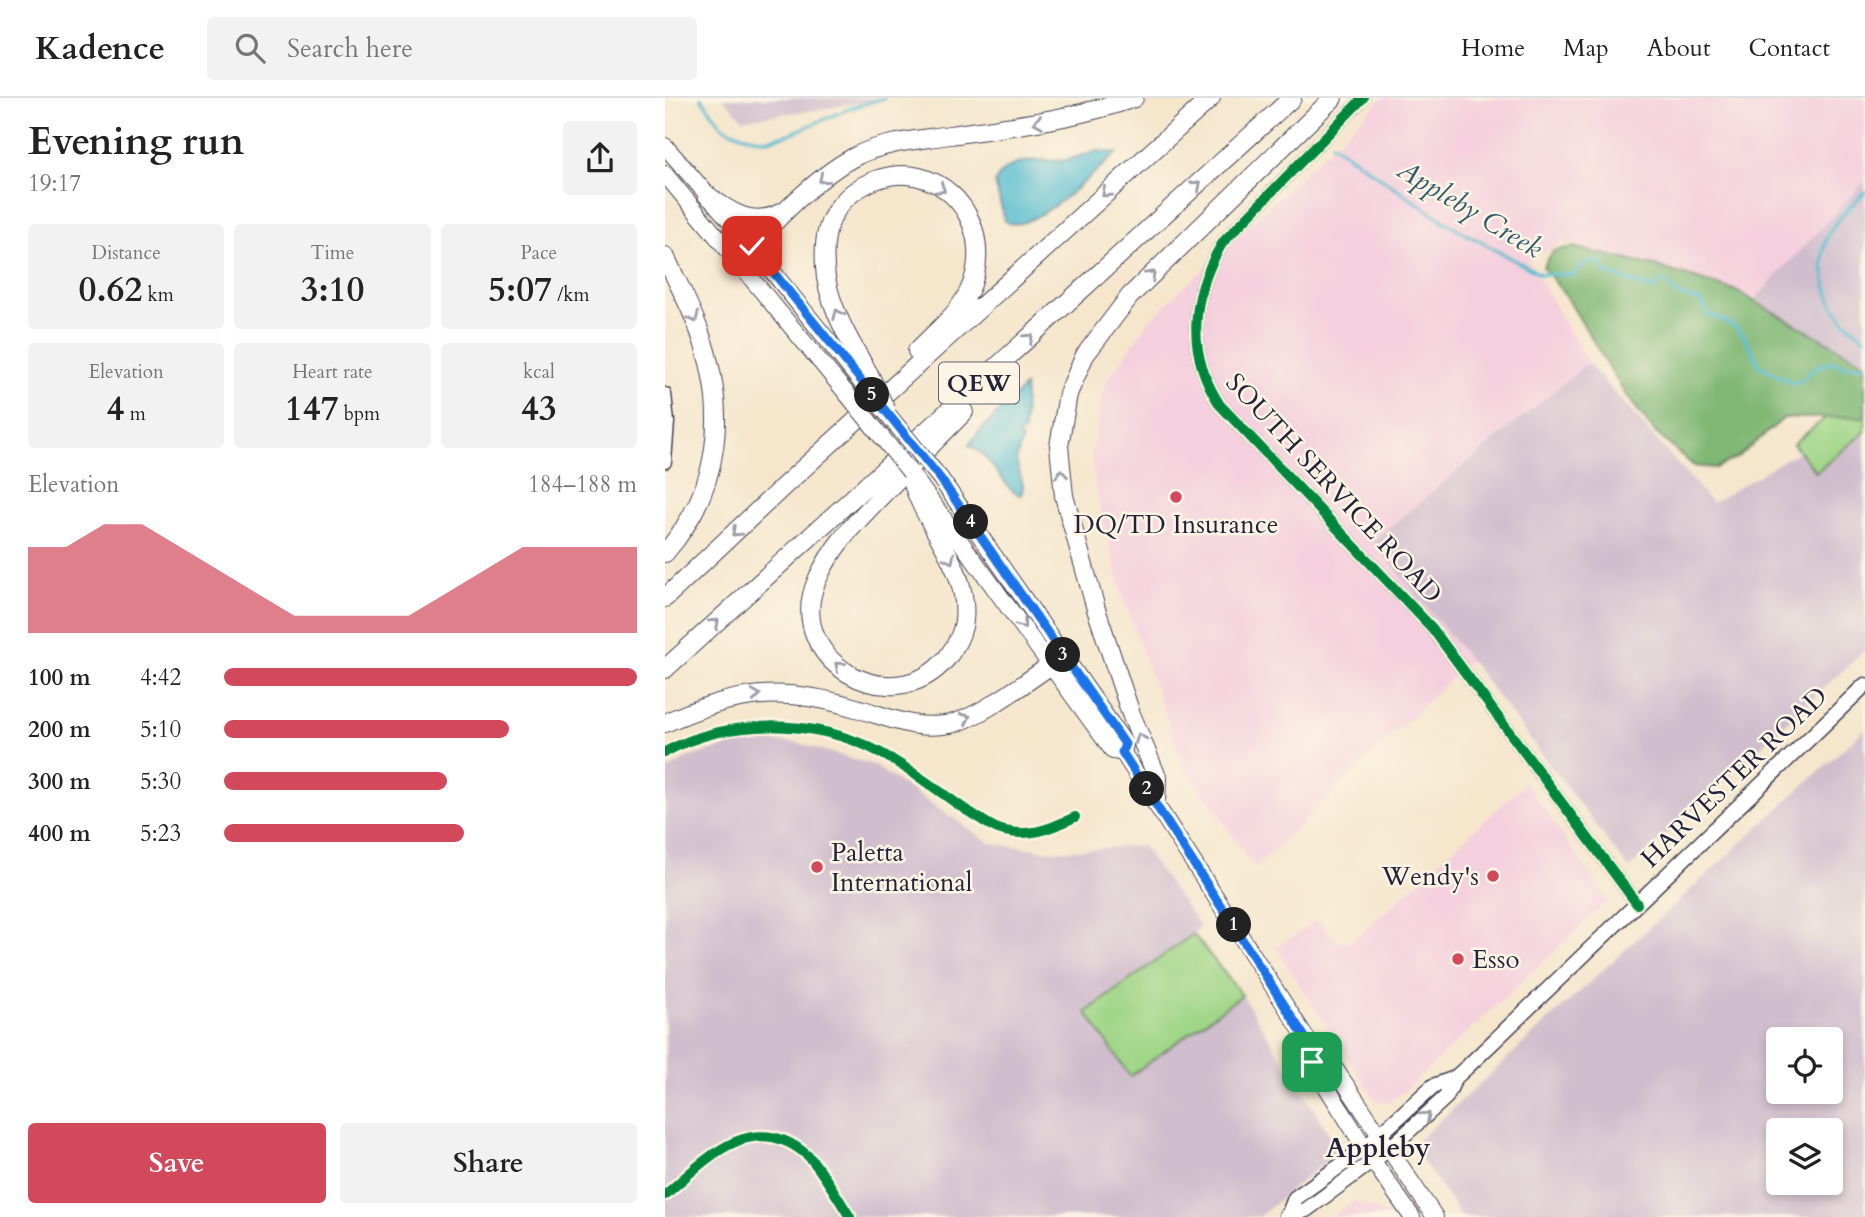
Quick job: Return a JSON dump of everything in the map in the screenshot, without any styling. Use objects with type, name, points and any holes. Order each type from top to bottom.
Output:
[{"type":"highway","points":[[736,262],[792,206],[840,165],[876,148],[1074,116],[1133,98]]},
{"type":"highway","name":"QEW","points":[[665,598],[785,485],[1211,98]]},
{"type":"highway","name":"QEW","points":[[665,669],[1292,98]]},
{"type":"highway","points":[[1156,803],[1157,777],[1131,714],[1095,609],[1064,496],[1059,446],[1068,394],[1085,355],[1130,296],[1333,98]]},
{"type":"highway","points":[[785,485],[960,307],[968,295],[974,281],[978,255],[976,230],[955,198],[922,177],[893,175],[866,184],[839,206],[829,223],[826,236],[825,266],[829,291],[865,378],[886,410]]},
{"type":"highway","points":[[707,195],[727,210],[748,219],[774,217],[792,206]]},
{"type":"highway","points":[[665,256],[699,329],[712,376],[717,408],[714,450],[703,493],[690,519],[665,553]]},
{"type":"highway","points":[[910,472],[958,576],[964,597],[962,631],[942,664],[918,680],[900,685],[864,682],[847,674],[833,662],[815,636],[810,600],[816,581],[837,545],[858,520],[977,398],[1007,357]]},
{"type":"highway","points":[[665,723],[722,701],[777,693],[818,698],[915,726],[952,724],[996,701],[1058,660]]},
{"type":"main road","points":[[665,146],[865,378]]},
{"type":"main road","points":[[665,174],[910,472]]},
{"type":"main road","points":[[886,410],[940,478],[1058,660],[1113,751],[1122,752],[1156,803],[1315,1053],[1313,1064],[1369,1155],[1412,1217]]},
{"type":"main road","points":[[922,496],[1058,660]]},
{"type":"main road","name":"HARVESTER ROAD","points":[[1287,1215],[1295,1198],[1369,1155],[1389,1149],[1446,1097],[1455,1078],[1865,685]]},
{"type":"main road","points":[[1315,1053],[1327,1056],[1435,1217]]},
{"type":"main road","name":"HARVESTER ROAD","points":[[1369,1155],[1380,1135],[1433,1086],[1455,1078]]},
{"type":"main road","points":[[1367,1117],[1385,1118],[1402,1114]]},
{"type":"street","name":"SOUTH SERVICE ROAD","points":[[1363,98],[1223,242],[1210,263],[1199,300],[1196,336],[1207,385],[1220,405],[1432,628],[1637,904]]},
{"type":"street","points":[[665,394],[668,422],[665,462]]},
{"type":"street","points":[[665,752],[680,744],[730,729],[768,726],[804,729],[841,737],[877,751],[999,829],[1041,832],[1075,817]]},
{"type":"street","points":[[665,1195],[708,1157],[747,1136],[778,1138],[808,1156],[851,1217]]},
{"type":"shaded area","points":[[723,98],[882,98],[743,119]]},
{"type":"shaded area","points":[[1383,98],[1865,98],[1865,193],[1755,299],[1565,242],[1528,260],[1588,363],[1373,541],[1470,660],[1255,868],[1183,764],[1124,600],[1100,509],[1091,456],[1105,384],[1149,321]]},
{"type":"shaded area","points":[[1865,181],[1865,371],[1755,299]]},
{"type":"shaded area","points":[[1588,363],[1712,503],[1865,412],[1865,650],[1629,869],[1470,660],[1373,541]]},
{"type":"shaded area","points":[[1865,729],[1865,1217],[1462,1217],[1412,1146]]},
{"type":"shaded area","points":[[746,740],[798,743],[873,765],[990,843],[1050,851],[1142,846],[1200,926],[1193,934],[1086,1012],[1130,1075],[1242,995],[1339,1150],[1259,1217],[665,1217],[665,772],[687,758]]},
{"type":"shaded area","points":[[1526,783],[1608,901],[1405,1091],[1387,1103],[1380,1103],[1374,1098],[1276,948],[1318,920],[1339,943],[1353,941]]},
{"type":"shaded area","points":[[1355,1200],[1384,1214],[1386,1217],[1332,1217]]},
{"type":"green space","points":[[1572,247],[1655,266],[1734,290],[1865,363],[1865,415],[1784,418],[1738,457],[1716,468],[1694,466],[1655,432],[1626,395],[1567,298],[1543,267],[1553,251]]},
{"type":"green space","points":[[1865,386],[1865,432],[1816,472],[1793,444]]},
{"type":"green space","points":[[1193,934],[1242,995],[1130,1076],[1086,1012]]},
{"type":"water","points":[[1098,151],[1117,153],[1080,186],[1046,211],[1016,224],[1005,221],[995,183],[1008,168],[1036,160],[1062,161]]},
{"type":"water","points":[[1025,386],[1024,431],[1018,436],[1022,440],[1016,460],[1023,485],[1022,494],[1019,495],[1011,490],[983,454],[969,445]]},
{"type":"waterway","name":"Appleby Creek","points":[[701,98],[723,127],[744,136],[766,140],[790,134],[851,108],[884,98]]},
{"type":"waterway","name":"Appleby Creek","points":[[1332,144],[1446,223],[1540,274],[1574,275],[1586,262],[1600,263],[1607,273],[1653,289],[1663,281],[1678,295],[1702,302],[1709,315],[1735,327],[1746,339],[1759,366],[1796,384],[1817,367],[1832,362],[1847,366],[1865,365]]},
{"type":"waterway","name":"Appleby Creek","points":[[1865,192],[1832,229],[1823,253],[1826,284],[1833,304],[1846,323],[1865,338]]},
{"type":"cycle path","points":[[1363,98],[1223,242],[1204,282],[1199,303],[1196,324],[1201,365],[1220,405],[1432,628],[1637,904]]},
{"type":"cycle path","points":[[665,752],[689,741],[742,728],[770,726],[826,732],[877,751],[998,829],[1029,833],[1047,829],[1075,817]]},
{"type":"cycle path","points":[[665,1195],[697,1167],[731,1144],[768,1136],[787,1142],[807,1155],[824,1175],[850,1217]]},
{"type":"place","name":"DQ/TD Insurance","points":[[1176,497]]},
{"type":"place","name":"Paletta International","points":[[817,867]]},
{"type":"place","name":"Wendy's","points":[[1493,876]]},
{"type":"place","name":"Esso","points":[[1458,959]]},
{"type":"district","name":"Appleby","points":[[1378,1148]]},
{"type":"route","points":[[752,246],[940,478],[1125,744],[1122,752],[1315,1053],[1312,1062]]}]
